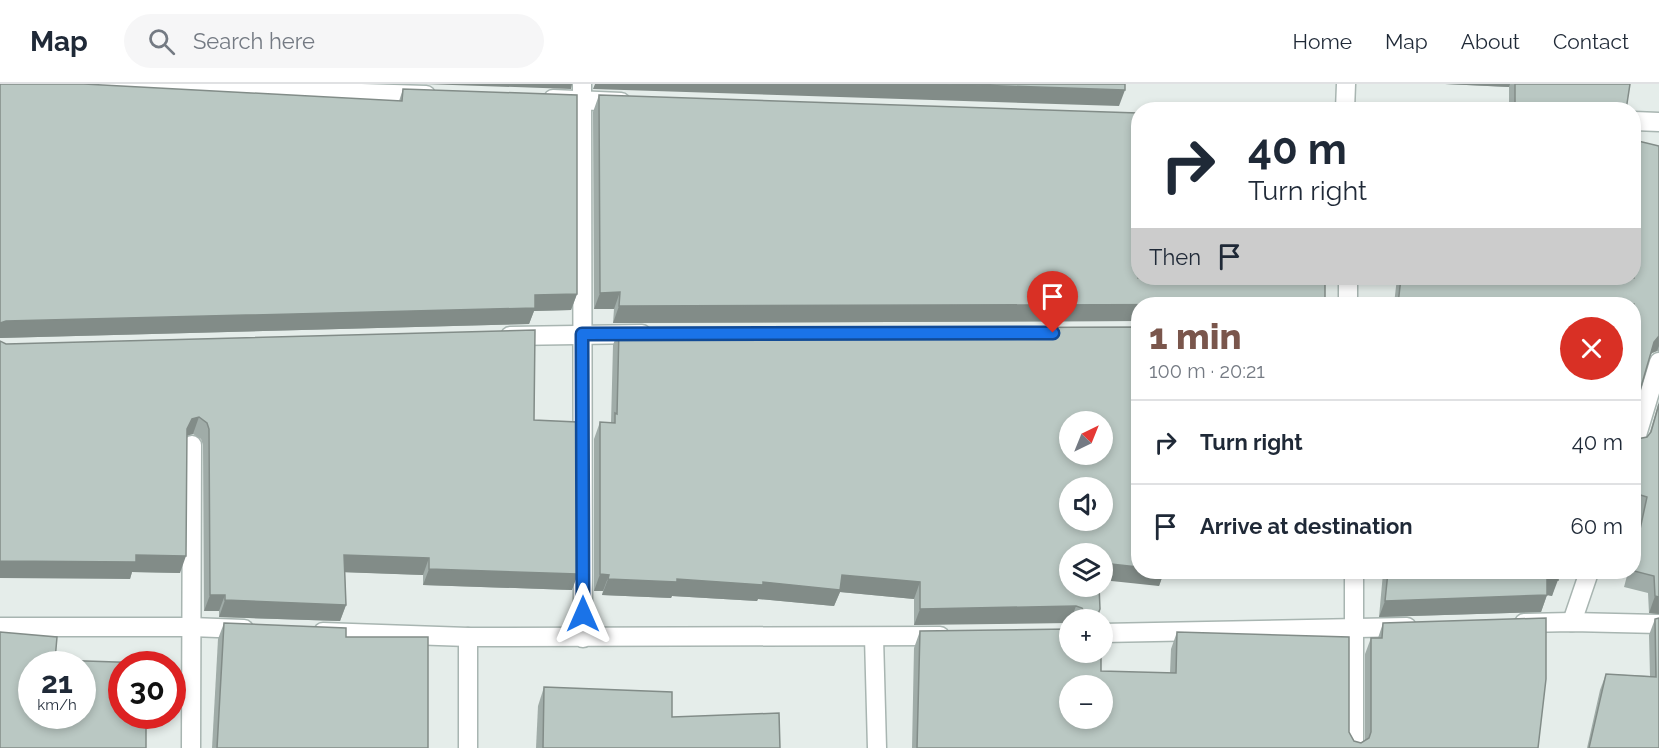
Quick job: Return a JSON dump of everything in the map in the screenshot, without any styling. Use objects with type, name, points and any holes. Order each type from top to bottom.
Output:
[{"type":"street","points":[[70,84],[438,96]]},
{"type":"street","points":[[1345,102],[1346,84]]},
{"type":"street","points":[[582,92],[583,638]]},
{"type":"street","points":[[534,99],[582,92],[641,102]]},
{"type":"street","points":[[1641,121],[1659,122]]},
{"type":"street","points":[[487,336],[664,334]]},
{"type":"street","points":[[1641,422],[1659,362]]},
{"type":"street","points":[[190,748],[192,445]]},
{"type":"street","points":[[1354,579],[1354,748]]},
{"type":"street","points":[[1572,622],[1587,579]]},
{"type":"street","points":[[1503,624],[1572,622],[1659,624]]},
{"type":"street","points":[[0,627],[191,627],[260,630]]},
{"type":"street","points":[[1113,633],[1424,627]]},
{"type":"street","points":[[306,631],[468,638],[954,636]]},
{"type":"street","points":[[874,637],[877,748]]},
{"type":"street","points":[[468,638],[468,748]]},
{"type":"building","points":[[0,84],[84,84],[402,101],[403,89],[577,95],[577,294],[535,295],[535,308],[6,321],[0,323]]},
{"type":"building","points":[[946,84],[1125,84],[1125,90]]},
{"type":"building","points":[[1515,84],[1630,84],[1627,102],[1515,102]]},
{"type":"building","points":[[599,95],[1131,113],[1131,285],[1325,285],[1325,297],[1131,297],[1131,305],[619,306],[620,292],[600,293]]},
{"type":"building","points":[[1641,142],[1659,146],[1659,336],[1654,342],[1641,387],[1641,297],[1399,297],[1400,285],[1641,285]]},
{"type":"building","points":[[1131,327],[1131,566],[1113,564],[1113,543],[1059,543],[1059,597],[1099,597],[1100,609],[1083,609],[1076,606],[920,609],[920,582],[842,575],[840,590],[763,582],[763,585],[677,579],[677,582],[608,579],[609,575],[600,574],[600,422],[615,423],[615,413],[617,414],[619,329]]},
{"type":"building","points":[[535,330],[534,420],[577,422],[578,574],[429,569],[429,558],[344,555],[346,605],[225,600],[225,595],[210,595],[209,429],[207,423],[199,417],[192,419],[187,429],[186,556],[136,555],[136,562],[0,561],[0,341],[6,344]]},
{"type":"building","points":[[1659,404],[1659,597],[1655,596],[1654,576],[1641,573],[1641,525],[1647,497],[1641,495],[1641,438],[1647,437],[1651,432]]},
{"type":"building","points":[[1387,579],[1547,579],[1547,595],[1385,601]]},
{"type":"building","points":[[1546,618],[1546,679],[1538,748],[917,748],[920,631],[1059,629],[1059,663],[1101,663],[1101,671],[1176,673],[1177,632],[1349,637],[1349,732],[1354,741],[1361,743],[1369,738],[1371,732],[1371,638],[1382,638],[1383,623]]},
{"type":"building","points":[[1659,618],[1659,748],[1589,748],[1606,674],[1656,677],[1655,619]]},
{"type":"building","points":[[224,623],[346,628],[346,637],[428,637],[428,748],[217,748]]},
{"type":"building","points":[[0,632],[57,637],[56,651],[18,651],[18,729],[96,729],[96,661],[108,662],[108,729],[146,729],[146,748],[0,748]]},
{"type":"building","points":[[544,687],[672,692],[672,717],[779,713],[780,748],[543,748]]},
{"type":"route","points":[[583,614],[582,334],[1053,333]]}]
